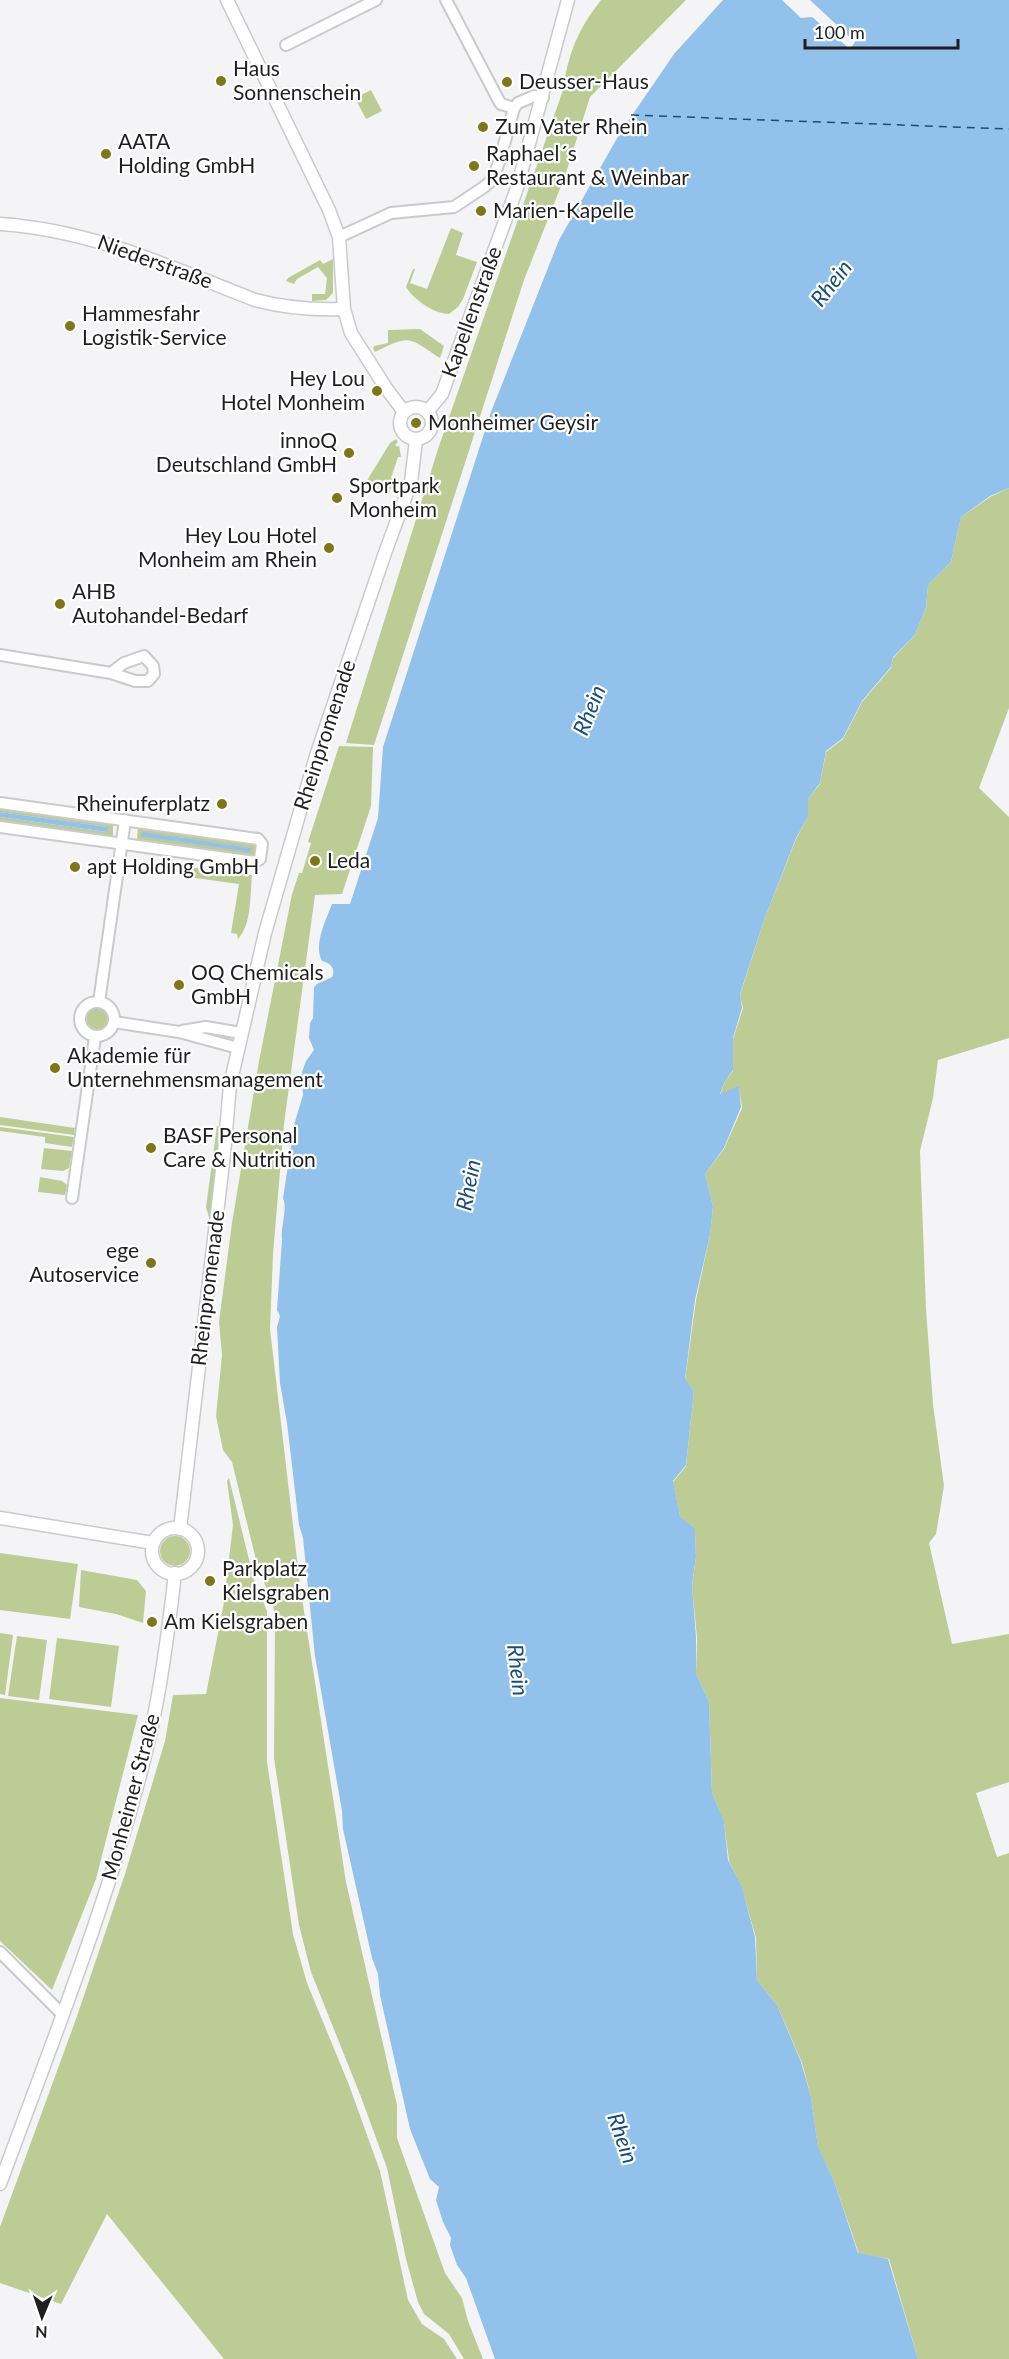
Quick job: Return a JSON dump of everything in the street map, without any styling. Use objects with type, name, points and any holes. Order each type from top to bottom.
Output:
[{"type":"street","points":[[227,0],[339,237],[344,309],[351,333],[404,412]]},
{"type":"street","points":[[286,45],[376,0]]},
{"type":"street","points":[[446,0],[499,101],[501,104],[514,108]]},
{"type":"street","name":"Kapellenstraße","points":[[427,412],[442,394],[517,188],[568,0]]},
{"type":"street","points":[[339,237],[391,213],[454,207],[484,187],[492,179],[500,159],[514,108],[518,103],[534,96],[543,98]]},
{"type":"street","name":"Niederstraße","points":[[0,224],[62,231],[89,238],[255,300],[275,305],[318,310],[344,309]]},
{"type":"street","points":[[417,407],[427,412],[432,421],[430,432],[422,439],[416,440],[405,436],[400,428],[400,417],[404,412],[417,407]]},
{"type":"street","name":"Rheinpromenade","points":[[180,1529],[224,1154],[226,1115],[241,1033],[265,933],[316,756],[384,553],[411,482],[416,440]]},
{"type":"street","points":[[0,655],[111,673]]},
{"type":"street","points":[[0,803],[258,839],[262,844],[260,859],[255,862],[0,827]]},
{"type":"street","points":[[99,1002],[125,820]]},
{"type":"street","points":[[99,1002],[109,1006],[114,1022],[105,1035],[95,1036],[82,1029],[81,1012],[88,1004],[99,1002]]},
{"type":"street","points":[[114,1022],[179,1032],[238,1048]]},
{"type":"street","points":[[179,1032],[206,1028],[241,1033]]},
{"type":"street","points":[[72,1198],[95,1036]]},
{"type":"street","points":[[0,1518],[153,1543]]},
{"type":"street","points":[[172,1528],[180,1529],[187,1531],[196,1542],[197,1556],[189,1568],[175,1573],[160,1567],[154,1560],[153,1543],[164,1531],[172,1528]]},
{"type":"street","name":"Monheimer Straße","points":[[0,2184],[110,1878],[150,1736],[163,1665],[175,1573]]},
{"type":"street","points":[[0,1952],[62,2014]]},
{"type":"green space","points":[[601,0],[686,0],[590,97],[565,176],[524,280],[374,745],[346,743],[438,449],[562,93],[571,54],[585,22]]},
{"type":"green space","points":[[371,90],[382,111],[366,119],[355,98]]},
{"type":"green space","points":[[451,228],[463,233],[456,255],[477,262],[463,299],[458,307],[449,314],[424,305],[406,287],[415,269],[410,283],[427,289]]},
{"type":"green space","points":[[333,259],[333,293],[326,300],[312,301],[312,294],[325,294],[327,278],[318,267],[297,279],[294,284],[286,281],[320,260],[323,264]]},
{"type":"green space","points":[[420,329],[444,346],[440,358],[409,340],[396,342],[375,352],[373,348],[388,343],[388,330]]},
{"type":"green space","points":[[396,439],[398,442],[395,445],[398,447],[399,445],[401,457],[398,457],[391,478],[394,480],[389,493],[377,492],[378,483],[366,482],[390,443]]},
{"type":"green space","points":[[1009,488],[1009,708],[979,788],[1009,817],[1009,1038],[938,1060],[933,1098],[920,1151],[926,1309],[933,1404],[944,1486],[936,1534],[929,1543],[952,1644],[1009,1634],[1009,1782],[976,1793],[997,1857],[1009,1853],[1009,2359],[918,2359],[889,2259],[859,2254],[834,2181],[818,2148],[811,2097],[802,2063],[777,2005],[757,1980],[756,1938],[742,1888],[729,1861],[724,1823],[712,1792],[709,1702],[696,1673],[697,1638],[692,1586],[696,1557],[695,1530],[680,1516],[673,1482],[686,1466],[694,1391],[685,1380],[696,1300],[710,1235],[713,1206],[705,1174],[724,1149],[742,1108],[739,1087],[720,1096],[725,1081],[733,1071],[733,1039],[743,1008],[740,995],[764,920],[796,839],[808,817],[808,799],[820,784],[826,752],[843,739],[862,702],[891,668],[893,658],[915,635],[926,607],[928,585],[951,562],[961,517],[990,497]]},
{"type":"green space","points":[[339,746],[373,747],[371,806],[342,894],[315,895],[284,1124],[273,1254],[270,1329],[300,1585],[346,1882],[397,2105],[397,2138],[445,2273],[462,2298],[468,2321],[483,2359],[464,2359],[449,2334],[424,2314],[418,2302],[406,2259],[387,2168],[311,1972],[299,1925],[274,1758],[275,1622],[273,1604],[258,1568],[232,1462],[223,1450],[216,1416],[222,1355],[219,1322],[232,1223],[259,1061],[292,894],[299,873],[302,873],[311,843],[308,842]]},
{"type":"green space","points":[[0,807],[113,823],[113,837],[0,822],[0,817],[107,832],[107,827],[0,812]]},
{"type":"green space","points":[[138,826],[256,843],[255,857],[137,841]]},
{"type":"green space","points":[[189,867],[252,875],[248,917],[243,933],[238,939],[237,934],[231,933],[239,884],[188,877]]},
{"type":"green space","points":[[97,1007],[105,1011],[109,1019],[105,1027],[97,1031],[89,1027],[85,1019],[89,1011]]},
{"type":"green space","points":[[0,1117],[75,1128],[74,1135],[0,1125]]},
{"type":"green space","points":[[217,1126],[219,1126],[218,1159],[210,1221],[206,1207]]},
{"type":"green space","points":[[0,1127],[74,1137],[72,1147],[45,1143],[45,1137],[0,1131]]},
{"type":"green space","points":[[44,1148],[72,1151],[69,1168],[63,1171],[41,1169]]},
{"type":"green space","points":[[40,1177],[62,1181],[67,1185],[65,1195],[38,1192]]},
{"type":"green space","points":[[229,1478],[254,1580],[267,1611],[267,1762],[293,1934],[307,1983],[349,2085],[380,2171],[408,2300],[422,2324],[444,2339],[457,2359],[224,2359],[107,2214],[61,2304],[0,2283],[0,2227],[76,2019],[125,1874],[165,1741],[173,1695],[206,1694],[223,1608],[233,1525],[227,1481]]},
{"type":"green space","points":[[175,1536],[186,1540],[190,1551],[186,1562],[175,1566],[164,1562],[160,1551],[164,1540]]},
{"type":"green space","points":[[0,1553],[78,1564],[70,1619],[0,1610]]},
{"type":"green space","points":[[81,1570],[137,1580],[146,1591],[143,1623],[116,1614],[79,1607]]},
{"type":"green space","points":[[0,1633],[13,1635],[5,1695],[0,1694]]},
{"type":"green space","points":[[17,1636],[47,1640],[39,1700],[8,1696]]},
{"type":"green space","points":[[57,1638],[119,1646],[111,1707],[49,1699]]},
{"type":"green space","points":[[0,1698],[138,1715],[96,1879],[52,1990],[0,1941]]},
{"type":"water","name":"Rhein","points":[[723,0],[782,0],[801,18],[812,17],[850,49],[855,42],[810,0],[1009,0],[1009,488],[990,496],[961,517],[951,562],[928,585],[926,607],[915,635],[893,657],[891,667],[862,701],[843,738],[826,751],[820,783],[808,799],[808,817],[796,838],[764,920],[740,994],[742,1008],[733,1038],[733,1070],[720,1094],[739,1086],[741,1107],[724,1148],[705,1174],[713,1206],[710,1235],[695,1300],[685,1379],[694,1391],[686,1465],[673,1481],[680,1516],[695,1529],[696,1557],[692,1585],[696,1673],[709,1702],[712,1792],[724,1822],[728,1860],[742,1887],[755,1937],[757,1980],[777,2005],[801,2062],[811,2097],[818,2147],[834,2181],[858,2253],[888,2259],[918,2359],[495,2359],[466,2278],[457,2265],[450,2245],[451,2238],[436,2200],[439,2187],[430,2179],[410,2129],[380,1995],[378,1974],[372,1958],[343,1829],[342,1811],[315,1656],[303,1538],[299,1525],[280,1383],[277,1327],[280,1316],[277,1310],[285,1208],[283,1198],[292,1140],[296,1137],[294,1125],[303,1095],[302,1072],[314,1050],[309,1038],[310,1023],[313,1018],[314,987],[332,977],[333,974],[332,966],[322,961],[320,955],[321,932],[332,904],[350,904],[378,818],[383,747],[491,412],[559,240],[620,133],[674,54]]},
{"type":"water","points":[[0,812],[108,827],[107,832],[0,817]]},
{"type":"water","points":[[142,832],[251,848],[250,852],[141,836]]},
{"type":"ferry route","points":[[631,115],[1009,129]]},
{"type":"place","name":"Haus Sonnenschein","points":[[221,81]]},
{"type":"place","name":"Deusser-Haus","points":[[507,82]]},
{"type":"place","name":"Zum Vater Rhein","points":[[483,127]]},
{"type":"place","name":"AATA Holding GmbH","points":[[106,154]]},
{"type":"place","name":"Raphael´s Restaurant & Weinbar","points":[[474,166]]},
{"type":"place","name":"Marien-Kapelle","points":[[481,211]]},
{"type":"place","name":"Hammesfahr Logistik-Service","points":[[70,326]]},
{"type":"place","name":"Hey Lou Hotel Monheim","points":[[377,391]]},
{"type":"place","name":"Monheimer Geysir","points":[[416,423]]},
{"type":"place","name":"innoQ Deutschland GmbH","points":[[349,453]]},
{"type":"place","name":"Sportpark Monheim","points":[[337,498]]},
{"type":"place","name":"Hey Lou Hotel Monheim am Rhein","points":[[329,548]]},
{"type":"place","name":"AHB Autohandel-Bedarf","points":[[60,604]]},
{"type":"place","name":"Rheinuferplatz","points":[[222,804]]},
{"type":"place","name":"Leda","points":[[315,861]]},
{"type":"place","name":"apt Holding GmbH","points":[[75,867]]},
{"type":"place","name":"OQ Chemicals GmbH","points":[[179,985]]},
{"type":"place","name":"Akademie für Unternehmensmanagement","points":[[55,1068]]},
{"type":"place","name":"BASF Personal Care & Nutrition","points":[[151,1148]]},
{"type":"place","name":"ege Autoservice","points":[[151,1263]]},
{"type":"place","name":"Parkplatz Kielsgraben","points":[[210,1581]]},
{"type":"place","name":"Am Kielsgraben","points":[[152,1622]]}]
